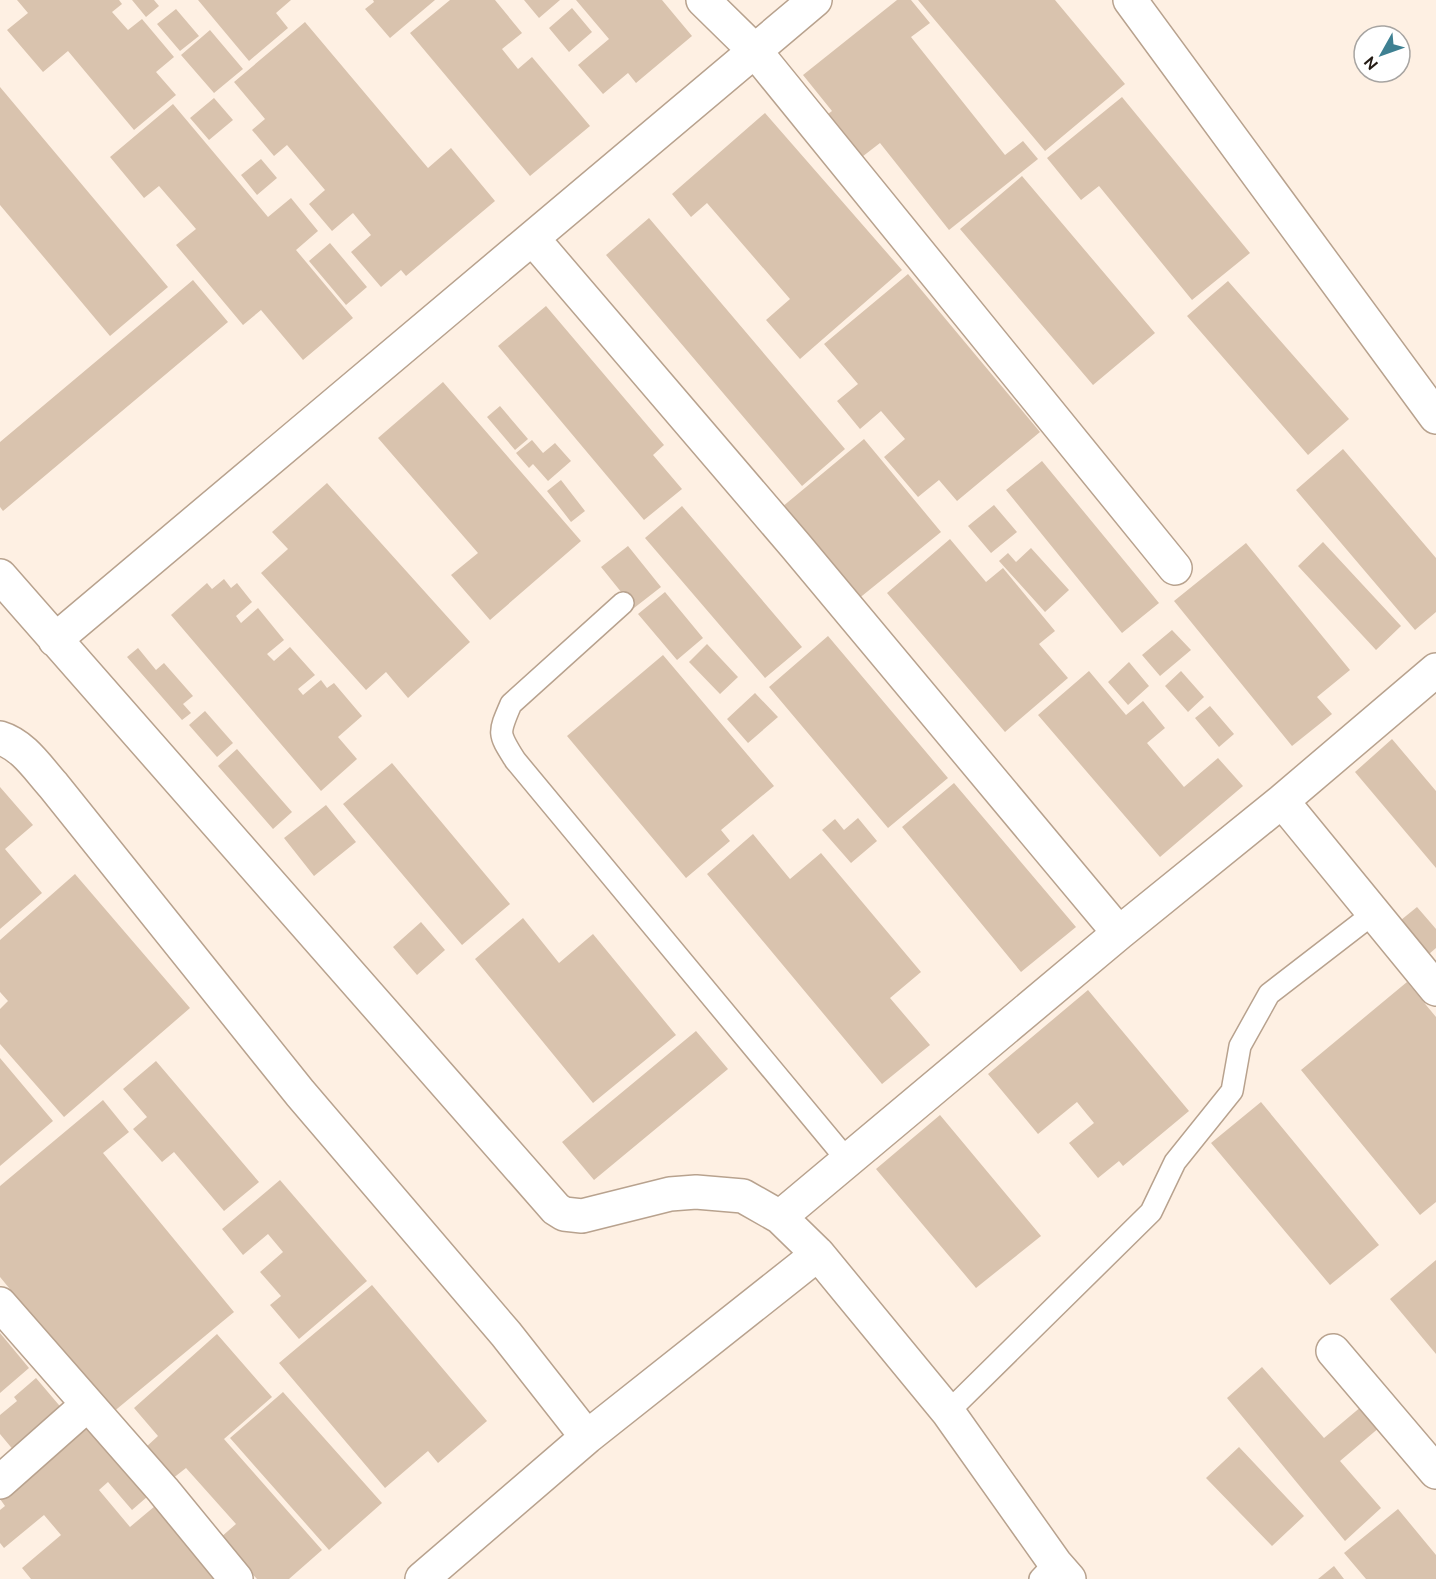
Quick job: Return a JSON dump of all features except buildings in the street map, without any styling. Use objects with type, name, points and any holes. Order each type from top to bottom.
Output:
[{"type":"street","points":[[703,0],[755,51],[1175,568]]},
{"type":"street","points":[[55,640],[815,0]]},
{"type":"street","points":[[1130,0],[1436,417]]},
{"type":"street","points":[[533,239],[795,544],[1119,933]]},
{"type":"street","points":[[0,576],[556,1209],[572,1216],[582,1216],[670,1194],[696,1192],[743,1196],[780,1217],[818,1254],[948,1412],[1055,1574]]},
{"type":"street","points":[[780,1217],[1119,933],[1282,801],[1436,670]]},
{"type":"street","points":[[0,738],[22,749],[53,785],[300,1093],[507,1334],[587,1437]]},
{"type":"street","points":[[1282,801],[1436,989]]},
{"type":"street","points":[[422,1579],[587,1437],[818,1254]]},
{"type":"street","points":[[0,1304],[163,1490],[236,1579]]},
{"type":"street","points":[[1333,1351],[1436,1472]]},
{"type":"street","points":[[0,1482],[87,1406]]},
{"type":"lane","points":[[623,603],[511,704],[502,724],[502,738],[515,760],[848,1161]]},
{"type":"lane","points":[[948,1412],[1151,1212],[1175,1162],[1232,1091],[1240,1046],[1269,994],[1374,913]]}]
